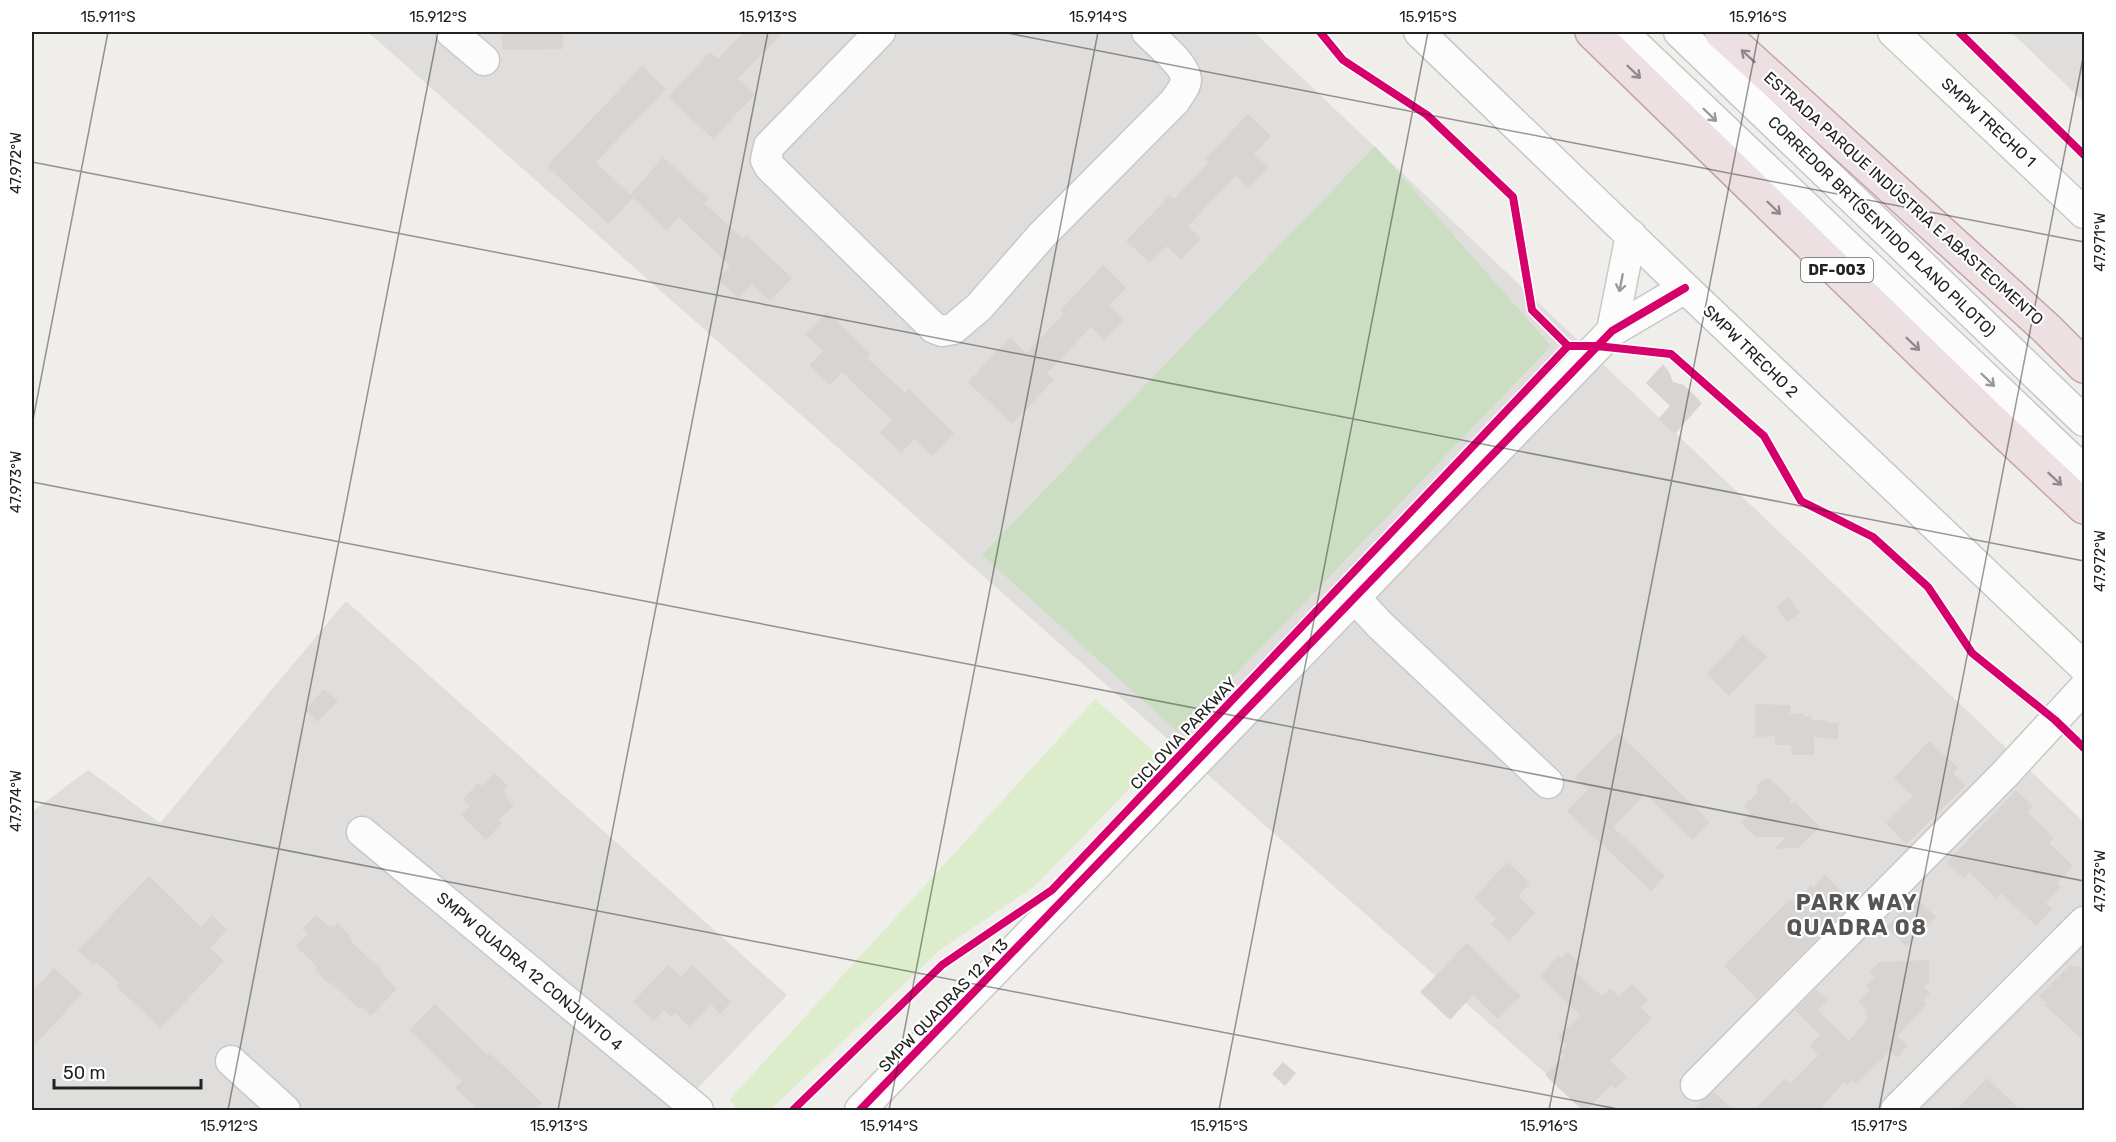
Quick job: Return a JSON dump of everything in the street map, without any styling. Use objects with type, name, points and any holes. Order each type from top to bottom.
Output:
[{"type":"highway","name":"DF-003","points":[[1592,32],[1989,418],[2085,507]]},
{"type":"highway","name":"ESTRADA PARQUE INDÚSTRIA E ABASTECIMENTO","points":[[1721,32],[2085,366]]},
{"type":"street","points":[[451,32],[484,60]]},
{"type":"street","points":[[880,32],[769,146],[766,160],[770,168],[934,328],[942,331],[953,329],[979,307],[1042,235],[1175,101],[1186,79],[1182,68],[1147,32]]},
{"type":"street","name":"SMPW TRECHO 2","points":[[1419,32],[2085,668]]},
{"type":"street","points":[[1622,32],[2085,471]]},
{"type":"street","name":"CORREDOR BRT(SENTIDO PLANO PILOTO)","points":[[1679,32],[2085,421]]},
{"type":"street","name":"SMPW TRECHO 1","points":[[1895,32],[2085,213]]},
{"type":"street","points":[[1612,331],[1630,235]]},
{"type":"street","name":"SMPW QUADRAS 12 A 13","points":[[860,1110],[1612,331],[1685,288]]},
{"type":"street","points":[[1355,598],[1380,625],[1548,783]]},
{"type":"street","points":[[1696,1085],[2011,767],[2085,688]]},
{"type":"street","name":"SMPW QUADRA 12 CONJUNTO 4","points":[[362,832],[698,1110]]},
{"type":"street","points":[[1896,1110],[2085,922]]},
{"type":"street","points":[[231,1061],[285,1110]]},
{"type":"shaded area","name":"PARK WAY QUADRA 08","points":[[368,32],[1254,32],[2084,822],[2084,1110],[1587,1110]]},
{"type":"shaded area","points":[[2011,32],[2084,32],[2084,102]]},
{"type":"shaded area","points":[[346,601],[787,995],[677,1110],[32,1110],[32,812],[88,770],[160,823]]},
{"type":"green space","points":[[1375,146],[1551,346],[1179,733],[982,555]]},
{"type":"green space","points":[[1095,699],[1160,757],[1035,886],[940,950],[770,1110],[737,1110],[730,1099]]},
{"type":"building","points":[[502,32],[563,32],[563,49],[503,50]]},
{"type":"building","points":[[744,32],[783,32],[738,79],[755,94],[713,139],[668,97],[710,52],[718,59]]},
{"type":"building","points":[[642,66],[666,89],[596,162],[630,195],[663,157],[709,199],[704,203],[743,239],[746,235],[792,278],[770,301],[752,284],[738,298],[718,279],[730,266],[679,217],[667,230],[633,198],[608,224],[547,166]]},
{"type":"building","points":[[1248,114],[1271,136],[1254,154],[1269,167],[1249,188],[1236,176],[1220,192],[1188,226],[1201,238],[1181,260],[1167,246],[1150,263],[1126,241],[1170,195],[1174,199],[1208,163],[1205,159]]},
{"type":"building","points":[[1103,265],[1126,288],[1109,305],[1124,319],[1104,340],[1091,327],[1047,373],[1054,380],[1012,424],[968,382],[1010,337],[1026,353],[1064,314],[1060,311]]},
{"type":"building","points":[[827,312],[871,354],[867,358],[905,393],[909,389],[954,433],[932,456],[914,439],[901,453],[880,433],[892,420],[842,372],[830,385],[809,365],[823,351],[805,334]]},
{"type":"building","points":[[1663,364],[1673,382],[1684,385],[1702,403],[1675,434],[1658,419],[1670,406],[1646,383]]},
{"type":"building","points":[[1788,597],[1800,613],[1787,622],[1776,606]]},
{"type":"building","points":[[1743,635],[1767,657],[1729,696],[1707,674]]},
{"type":"building","points":[[324,689],[338,701],[317,722],[305,710]]},
{"type":"building","points":[[1755,704],[1790,705],[1790,714],[1804,713],[1804,717],[1812,716],[1812,720],[1838,723],[1838,739],[1814,737],[1814,755],[1792,755],[1791,745],[1775,745],[1775,736],[1755,737]]},
{"type":"building","points":[[1618,733],[1710,822],[1693,840],[1645,794],[1613,827],[1665,876],[1651,891],[1567,811],[1588,790],[1575,777]]},
{"type":"building","points":[[1929,741],[1958,768],[1953,773],[1965,786],[1906,844],[1886,823],[1913,796],[1894,778]]},
{"type":"building","points":[[495,773],[508,786],[503,791],[514,805],[499,820],[502,823],[486,840],[461,815],[470,806],[463,799],[478,783],[482,786]]},
{"type":"building","points":[[1763,779],[1770,779],[1790,798],[1790,803],[1795,802],[1820,827],[1798,848],[1774,849],[1786,837],[1755,837],[1741,822],[1750,813],[1744,806],[1757,793],[1757,785]]},
{"type":"building","points":[[2016,790],[2033,806],[2027,812],[2054,838],[2049,843],[2073,866],[2057,883],[2061,887],[2046,903],[2052,909],[2036,926],[2001,893],[1996,898],[1969,872],[1964,879],[1947,862]]},
{"type":"building","points":[[1507,862],[1530,883],[1518,896],[1535,913],[1509,941],[1491,924],[1496,918],[1474,898]]},
{"type":"building","points":[[1825,875],[1853,902],[1757,999],[1724,966],[1790,899],[1795,903],[1812,884],[1813,888]]},
{"type":"building","points":[[149,876],[201,927],[212,915],[227,930],[210,948],[224,961],[160,1028],[116,986],[119,983],[96,962],[94,965],[78,950]]},
{"type":"building","points":[[1915,897],[1936,917],[1907,947],[1886,927]]},
{"type":"building","points":[[316,915],[330,928],[337,923],[351,937],[349,939],[397,989],[371,1016],[361,1006],[359,1009],[331,982],[329,984],[315,970],[317,967],[296,946],[308,934],[302,929]]},
{"type":"building","points":[[1467,943],[1521,996],[1498,1019],[1473,995],[1450,1020],[1420,992]]},
{"type":"building","points":[[1567,952],[1581,964],[1575,970],[1576,973],[1602,996],[1610,988],[1619,997],[1632,984],[1648,1000],[1641,1008],[1652,1018],[1610,1061],[1627,1077],[1615,1089],[1611,1085],[1586,1110],[1582,1110],[1545,1075],[1564,1056],[1561,1052],[1567,1045],[1558,1037],[1580,1015],[1540,976],[1559,955],[1562,958]]},
{"type":"building","points":[[1929,960],[1929,982],[1924,987],[1930,993],[1923,1000],[1927,1004],[1897,1036],[1908,1046],[1897,1058],[1890,1051],[1857,1084],[1852,1080],[1848,1085],[1844,1082],[1819,1110],[1754,1110],[1785,1078],[1790,1084],[1818,1055],[1810,1046],[1820,1035],[1795,1010],[1816,989],[1827,1000],[1817,1010],[1849,1041],[1869,1017],[1864,1012],[1867,1010],[1858,1002],[1870,990],[1866,986],[1875,977],[1870,972],[1879,962]]},
{"type":"building","points":[[668,965],[681,977],[692,965],[731,1002],[720,1014],[711,1004],[689,1027],[675,1013],[671,1017],[664,1010],[654,1021],[633,1002]]},
{"type":"building","points":[[2070,965],[2085,968],[2085,1042],[2045,1005],[2047,1003],[2039,996]]},
{"type":"building","points":[[54,968],[82,994],[32,1048],[32,992]]},
{"type":"building","points":[[435,1004],[487,1055],[489,1052],[542,1103],[534,1110],[478,1110],[455,1088],[462,1081],[409,1030]]},
{"type":"building","points":[[1283,1062],[1296,1073],[1285,1086],[1272,1074]]},
{"type":"building","points":[[1987,1078],[2020,1110],[1956,1110]]},
{"type":"building","points":[[1714,1092],[1733,1110],[1693,1110],[1702,1101]]},
{"type":"cycle path","points":[[1320,32],[1343,60],[1427,115],[1513,197],[1532,310],[1568,346],[1597,346],[1671,354],[1764,436],[1801,501],[1873,537],[1928,587],[1972,653],[2055,720],[2084,748]]},
{"type":"cycle path","points":[[1959,32],[2084,155]]},
{"type":"cycle path","points":[[860,1110],[1612,331],[1685,288]]},
{"type":"cycle path","name":"CICLOVIA PARKWAY","points":[[793,1110],[942,965],[1052,890],[1568,346]]},
{"type":"district","name":"PARK WAY QUADRA 08","points":[[1857,914]]}]
